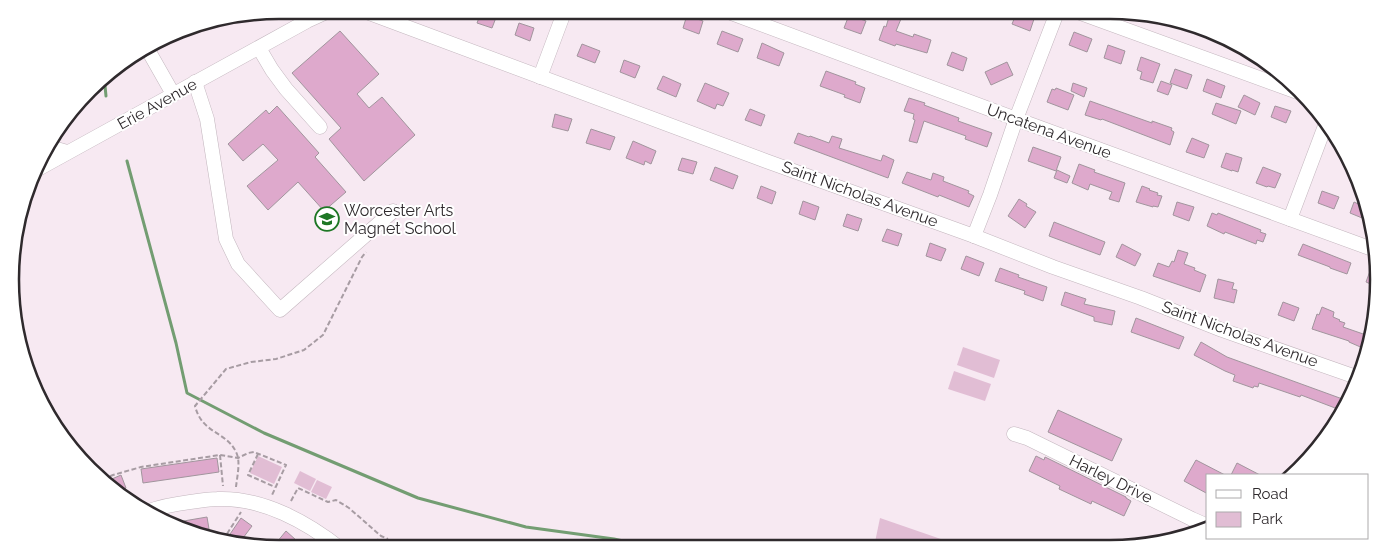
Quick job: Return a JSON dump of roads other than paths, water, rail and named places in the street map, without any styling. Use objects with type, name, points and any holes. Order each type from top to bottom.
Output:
[{"type":"street","name":"Erie Avenue","points":[[46,164],[313,19]]},
{"type":"street","name":"Saint Nicholas Avenue","points":[[386,19],[1141,298],[1222,330],[1351,375]]},
{"type":"street","points":[[540,77],[562,19]]},
{"type":"street","name":"Uncatena Avenue","points":[[747,19],[1368,248]]},
{"type":"street","points":[[974,236],[1055,19]]},
{"type":"street","points":[[1097,19],[1287,88]]},
{"type":"street","points":[[259,48],[286,90],[320,127]]},
{"type":"street","points":[[150,53],[173,94]]},
{"type":"street","points":[[195,82],[207,119],[226,239],[238,264],[280,310],[393,211]]},
{"type":"street","points":[[1290,219],[1323,131]]},
{"type":"street","points":[[54,148],[67,152]]},
{"type":"street","name":"Harley Drive","points":[[1014,434],[1028,438],[1201,523]]},
{"type":"street","points":[[156,509],[166,505],[218,499],[242,501],[278,510],[321,533],[330,540]]},
{"type":"waterway","points":[[105,86],[106,96]]},
{"type":"waterway","points":[[127,161],[176,343],[187,393],[264,433],[418,498],[526,527],[619,540]]},
{"type":"place","name":"Worcester Arts Magnet School","points":[[327,219]]}]
